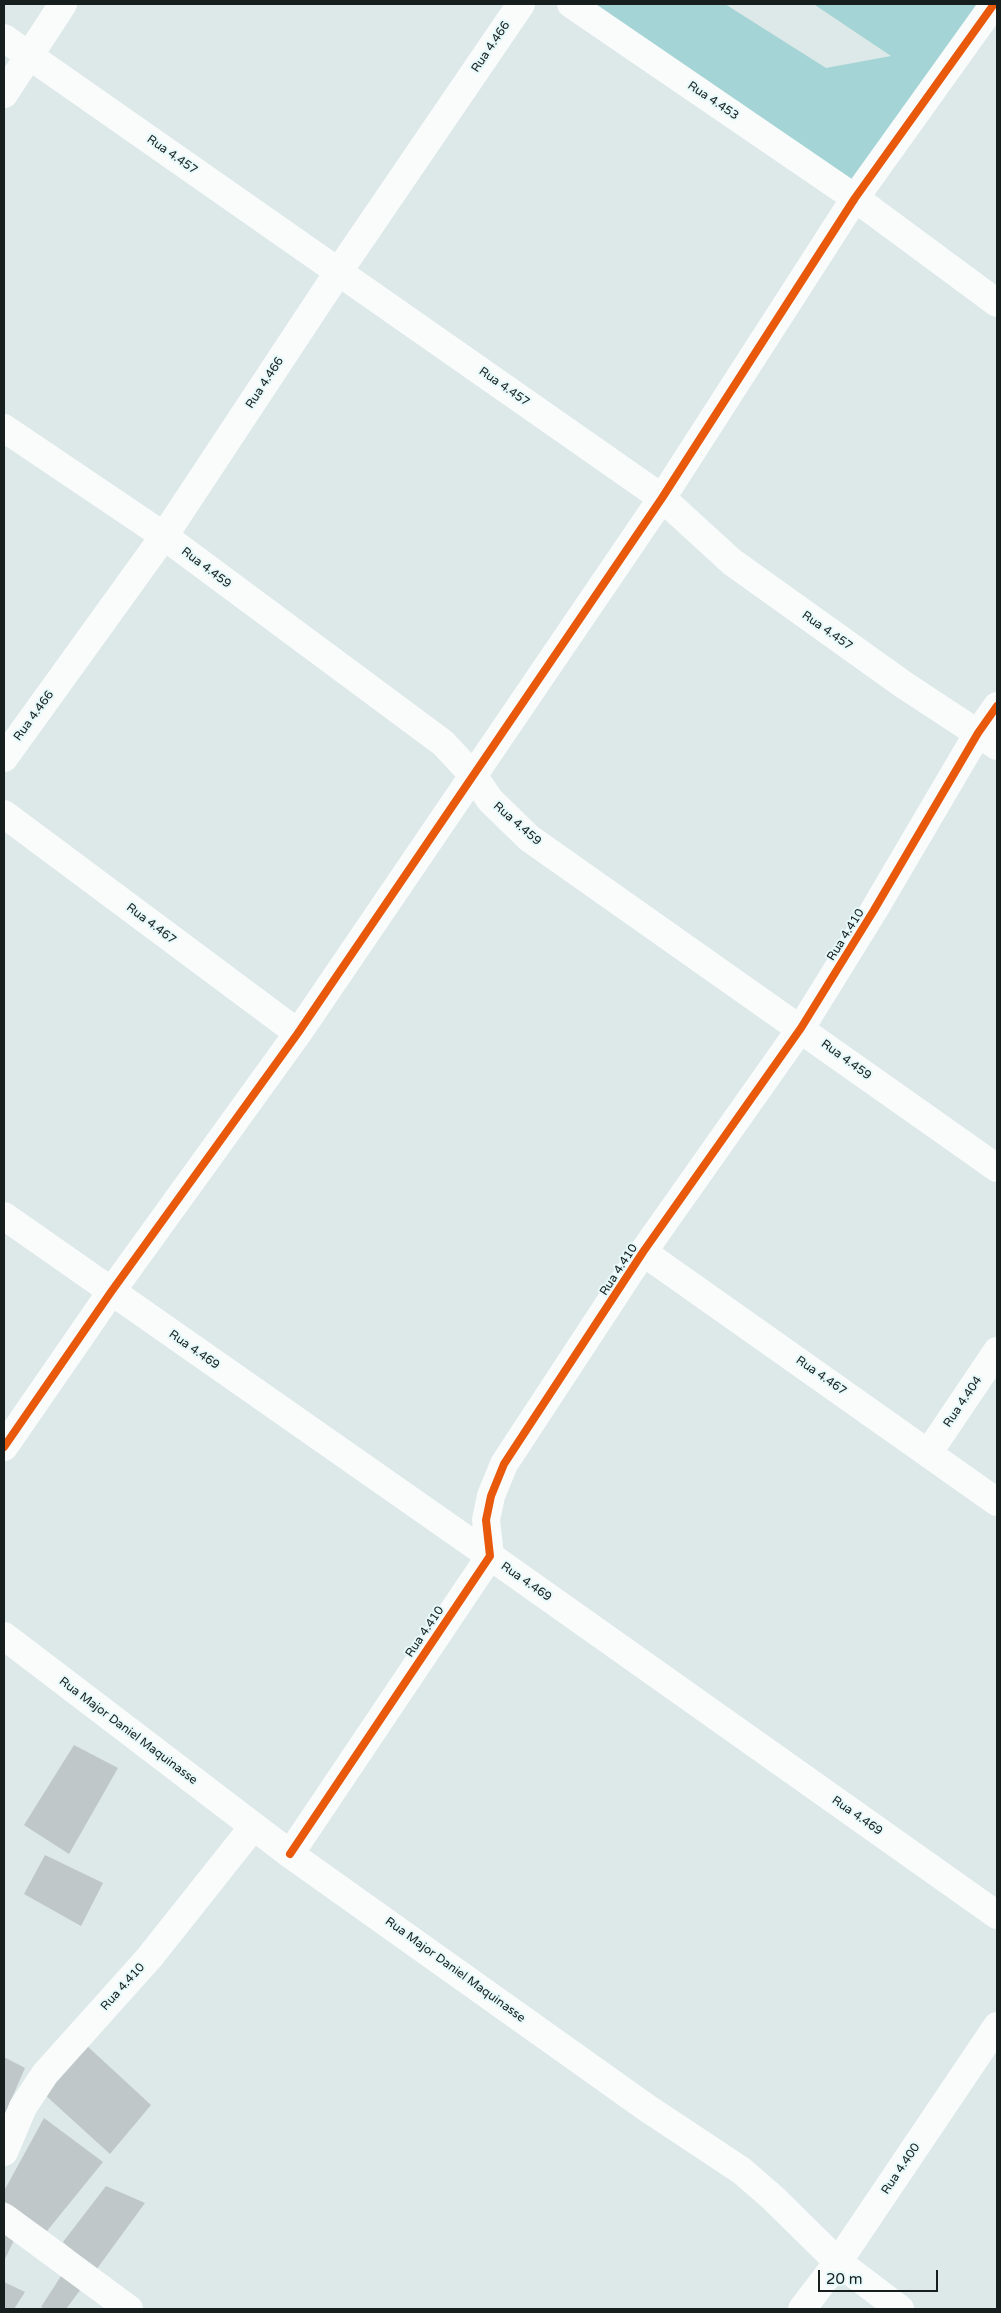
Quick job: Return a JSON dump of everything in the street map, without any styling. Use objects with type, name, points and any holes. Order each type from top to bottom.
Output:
[{"type":"street","points":[[4,94],[63,4]]},
{"type":"street","name":"Rua 4.466","points":[[4,758],[164,536],[339,271],[521,4]]},
{"type":"street","name":"Rua 4.453","points":[[571,4],[855,198],[997,303]]},
{"type":"street","points":[[4,1447],[111,1292],[298,1033],[662,498],[855,198],[994,4]]},
{"type":"street","name":"Rua 4.457","points":[[4,38],[662,498],[732,562],[904,686],[988,740]]},
{"type":"street","name":"Rua 4.459","points":[[4,428],[164,536],[442,743],[473,775],[490,800],[529,838],[997,1168]]},
{"type":"street","name":"Rua 4.410","points":[[290,1854],[490,1556],[486,1520],[491,1496],[504,1464],[643,1252],[801,1028],[874,910],[988,740],[997,706]]},
{"type":"street","name":"Rua 4.467","points":[[4,814],[298,1033]]},
{"type":"street","name":"Rua 4.469","points":[[4,1216],[490,1556],[997,1915]]},
{"type":"street","name":"Rua 4.467","points":[[643,1252],[929,1452],[997,1502]]},
{"type":"street","name":"Rua 4.404","points":[[929,1452],[997,1351]]},
{"type":"street","name":"Rua Major Daniel Maquinasse","points":[[4,1636],[290,1854],[648,2108],[742,2171],[773,2198],[838,2262],[900,2309]]},
{"type":"street","name":"Rua 4.410","points":[[4,2152],[23,2107],[45,2074],[149,1958],[253,1827]]},
{"type":"street","name":"Rua 4.400","points":[[802,2309],[838,2262],[997,2026]]},
{"type":"street","points":[[4,2217],[129,2309]]},
{"type":"shaded area","points":[[593,4],[725,4],[826,68],[891,56],[815,5],[810,4],[978,4],[846,192]]},
{"type":"building","points":[[74,1745],[118,1768],[69,1854],[24,1825]]},
{"type":"building","points":[[45,1855],[103,1883],[81,1926],[24,1894]]},
{"type":"building","points":[[85,2044],[151,2105],[110,2154],[44,2094]]},
{"type":"building","points":[[4,2057],[25,2068],[4,2116]]},
{"type":"building","points":[[44,2118],[103,2162],[47,2231],[4,2201],[4,2191]]},
{"type":"building","points":[[106,2186],[145,2203],[96,2270],[63,2242]]},
{"type":"building","points":[[4,2226],[17,2234],[4,2261]]},
{"type":"building","points":[[63,2273],[84,2285],[66,2309],[46,2309],[41,2307]]},
{"type":"building","points":[[4,2282],[25,2292],[14,2309],[4,2309]]},
{"type":"cycle path","points":[[4,1447],[111,1292],[298,1033],[662,498],[855,198],[994,4]]},
{"type":"cycle path","points":[[290,1854],[490,1556],[486,1520],[491,1496],[504,1464],[643,1252],[801,1028],[874,910],[978,733],[997,706]]}]
